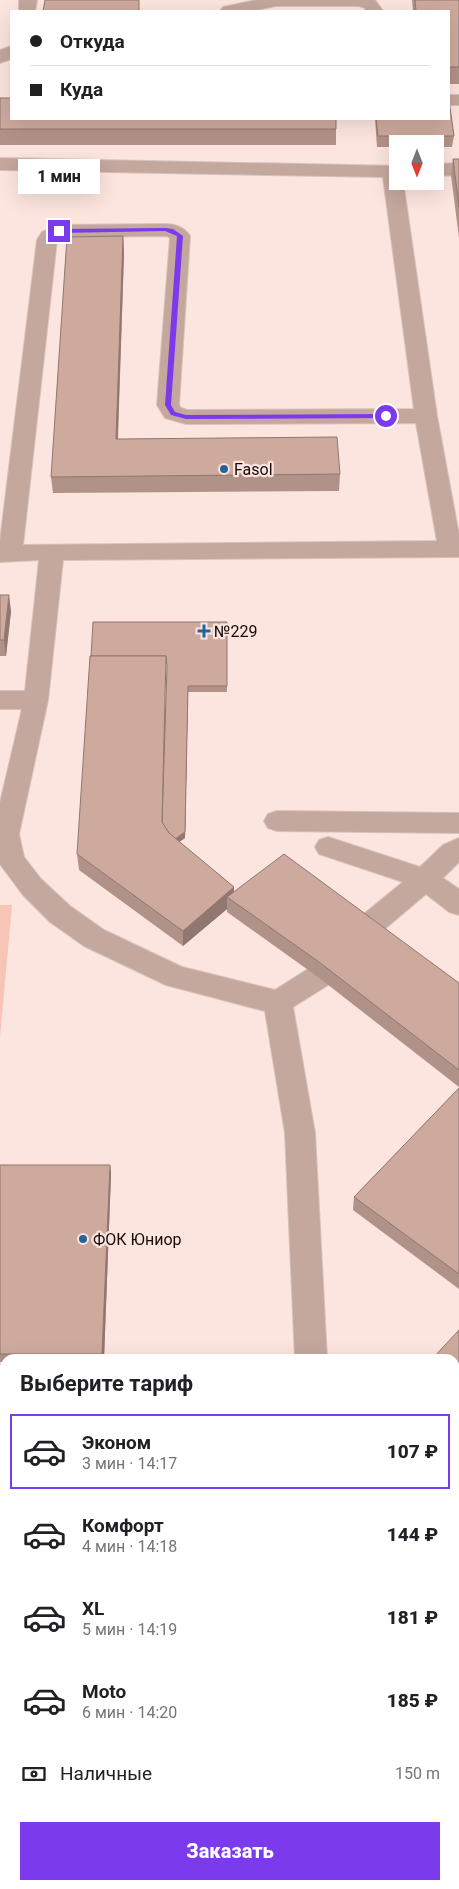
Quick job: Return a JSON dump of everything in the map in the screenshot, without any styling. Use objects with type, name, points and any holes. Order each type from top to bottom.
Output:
[{"type":"lane","points":[[234,10],[276,1],[364,1],[372,5],[374,10]]},
{"type":"lane","points":[[0,164],[389,172]]},
{"type":"lane","points":[[444,170],[459,169]]},
{"type":"lane","points":[[397,190],[426,416],[454,549],[5,554],[47,240],[49,236],[59,231],[171,230],[180,236],[168,405],[173,413],[186,417],[426,416]]},
{"type":"lane","points":[[52,552],[36,700],[6,834],[12,860],[32,887],[60,914],[94,938],[176,976],[278,1002],[318,976]]},
{"type":"lane","points":[[0,700],[36,700]]},
{"type":"lane","points":[[277,821],[459,824]]},
{"type":"lane","points":[[328,847],[425,879],[459,904]]},
{"type":"lane","points":[[364,930],[425,879],[452,852],[459,848]]},
{"type":"lane","points":[[278,1002],[300,1133],[311,1354]]},
{"type":"shaded area","points":[[0,905],[12,905],[0,1037]]},
{"type":"building","points":[[45,0],[139,0],[139,10],[43,10]]},
{"type":"building","points":[[415,0],[459,0],[459,67],[450,67],[450,10],[416,10]]},
{"type":"building","points":[[0,98],[10,98],[10,120],[336,120],[336,129],[0,129]]},
{"type":"building","points":[[450,107],[454,136],[378,136],[376,120],[450,120]]},
{"type":"building","points":[[453,159],[459,159],[459,207]]},
{"type":"building","points":[[123,236],[116,439],[337,437],[340,474],[51,477],[67,237]]},
{"type":"building","points":[[0,595],[9,595],[4,640],[0,640]]},
{"type":"building","points":[[93,622],[227,622],[227,686],[188,686],[185,832],[175,839],[162,823],[166,656],[91,656]]},
{"type":"building","points":[[90,656],[166,656],[162,822],[169,833],[234,887],[183,931],[77,854]]},
{"type":"building","points":[[284,854],[459,983],[459,1070],[319,962],[227,897]]},
{"type":"building","points":[[459,1088],[459,1274],[354,1197]]},
{"type":"building","points":[[0,1165],[110,1165],[102,1354],[0,1354]]},
{"type":"building","points":[[459,1330],[459,1354],[437,1354]]},
{"type":"place","name":"Fasol","points":[[224,469]]},
{"type":"place","name":"№229","points":[[204,631]]},
{"type":"place","name":"ФОК Юниор","points":[[83,1239]]},
{"type":"route","points":[[59,231],[171,230],[180,236],[168,405],[169,410],[173,413],[186,417],[386,416]]}]
